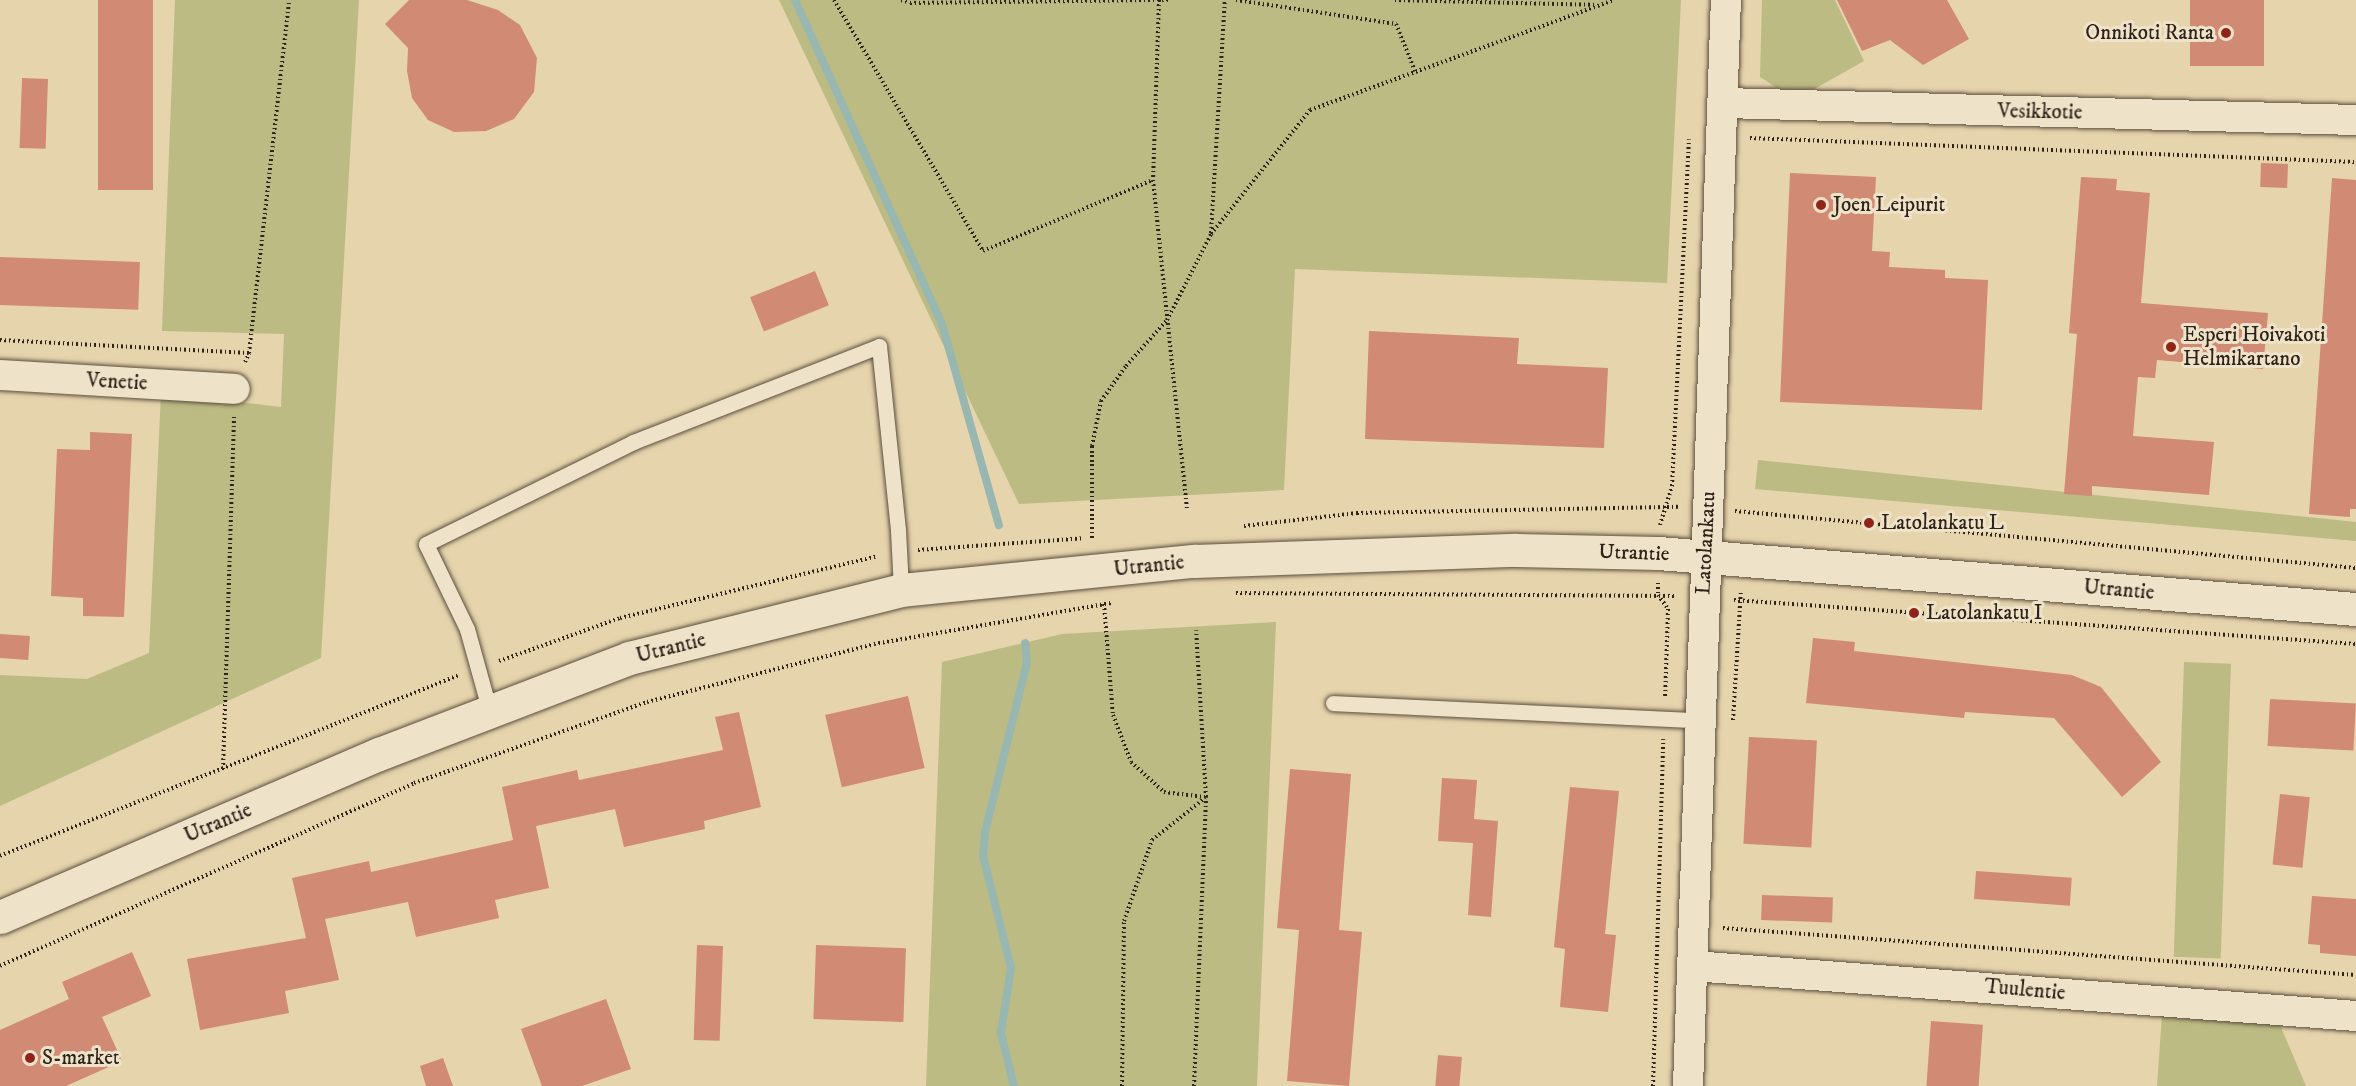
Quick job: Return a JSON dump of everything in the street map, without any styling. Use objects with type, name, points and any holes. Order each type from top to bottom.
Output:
[{"type":"main road","name":"Utrantie","points":[[0,917],[379,754],[629,658],[901,590],[1194,561],[1516,550],[1705,556],[2356,609]]},
{"type":"street","name":"Latolankatu","points":[[1688,1086],[1726,0]]},
{"type":"street","name":"Vesikkotie","points":[[1724,103],[2356,120]]},
{"type":"street","name":"Venetie","points":[[0,375],[235,389]]},
{"type":"street","name":"Tuulentie","points":[[1693,966],[2356,1016]]},
{"type":"lane","points":[[490,712],[467,629],[426,544],[633,442],[879,346],[898,530],[901,590]]},
{"type":"lane","points":[[1332,703],[1700,720]]},
{"type":"path","points":[[834,0],[983,251],[1153,180]]},
{"type":"path","points":[[901,0],[910,3],[1168,0]]},
{"type":"path","points":[[1158,0],[1153,180],[1187,509]]},
{"type":"path","points":[[1211,234],[1225,0]]},
{"type":"path","points":[[1236,0],[1396,24],[1415,71]]},
{"type":"path","points":[[1395,0],[1598,5]]},
{"type":"path","points":[[1092,538],[1092,446],[1101,401],[1126,366],[1167,320],[1211,234],[1310,110],[1614,0]]},
{"type":"path","points":[[1653,1086],[1656,929],[1668,609],[1658,595],[1658,553],[1661,519],[1672,486],[1689,136],[2356,162]]},
{"type":"path","points":[[0,340],[249,353]]},
{"type":"path","points":[[1229,593],[1658,595],[2356,644]]},
{"type":"path","points":[[0,966],[414,783],[647,702],[874,644],[1115,602]]},
{"type":"path","points":[[1104,604],[1113,715],[1131,762],[1164,792],[1206,797]]},
{"type":"path","points":[[1194,1086],[1206,797],[1196,630]]},
{"type":"path","points":[[1122,1086],[1124,921],[1152,840],[1206,797]]},
{"type":"path","points":[[1656,929],[1694,927],[2356,975]]},
{"type":"shaded area","points":[[175,0],[359,0],[321,658],[0,806],[0,675],[87,679],[149,653],[161,393],[281,407],[284,334],[162,331]]},
{"type":"shaded area","points":[[779,0],[1681,0],[1667,283],[1295,269],[1284,490],[1019,504]]},
{"type":"shaded area","points":[[1762,0],[1835,0],[1864,61],[1809,92],[1788,95],[1760,77]]},
{"type":"shaded area","points":[[1758,460],[2356,522],[2356,541],[1755,489]]},
{"type":"shaded area","points":[[1276,622],[1257,1086],[926,1086],[942,662],[1062,634]]},
{"type":"shaded area","points":[[2184,662],[2231,664],[2221,958],[2174,957]]},
{"type":"shaded area","points":[[2162,1015],[2280,1025],[2306,1086],[2157,1086]]},
{"type":"building","points":[[98,0],[153,0],[153,190],[98,190]]},
{"type":"building","points":[[409,0],[467,0],[498,10],[520,25],[537,58],[534,92],[514,119],[486,131],[454,132],[428,120],[412,98],[407,71],[408,48],[385,24]]},
{"type":"building","points":[[1837,0],[1947,0],[1969,39],[1923,65],[1890,40],[1862,51]]},
{"type":"building","name":"Onnikoti Ranta","points":[[2190,0],[2264,0],[2264,66],[2190,66]]},
{"type":"building","points":[[22,78],[48,79],[46,149],[20,148]]},
{"type":"building","points":[[2261,163],[2288,164],[2287,188],[2260,187]]},
{"type":"building","points":[[1790,173],[1876,177],[1872,251],[1890,252],[1889,267],[1945,270],[1945,278],[1988,280],[1982,410],[1780,402]]},
{"type":"building","name":"Esperi Hoivakoti Helmikartano","points":[[2081,177],[2117,179],[2116,190],[2150,193],[2141,303],[2268,313],[2263,369],[2157,360],[2155,378],[2138,377],[2133,436],[2214,442],[2209,495],[2092,486],[2092,496],[2064,494],[2077,334],[2069,333]]},
{"type":"building","points":[[2332,178],[2356,180],[2356,509],[2350,509],[2350,517],[2309,514]]},
{"type":"building","points":[[0,257],[140,262],[138,310],[0,305]]},
{"type":"building","points":[[815,271],[829,305],[764,332],[750,297]]},
{"type":"building","points":[[1369,331],[1519,338],[1517,364],[1608,368],[1604,448],[1365,439]]},
{"type":"building","points":[[90,432],[132,434],[124,617],[83,616],[83,598],[51,596],[57,449],[90,450]]},
{"type":"building","points":[[0,634],[30,636],[28,660],[0,658]]},
{"type":"building","points":[[1813,638],[1855,642],[1854,651],[2072,675],[2101,687],[2161,762],[2122,797],[2054,718],[1965,712],[1964,718],[1806,703]]},
{"type":"building","points":[[908,696],[925,768],[842,787],[825,715]]},
{"type":"building","points":[[2270,699],[2356,704],[2353,750],[2268,746]]},
{"type":"building","points":[[739,712],[761,807],[704,821],[705,829],[624,847],[615,809],[536,826],[549,888],[495,900],[499,918],[416,937],[408,902],[325,919],[339,980],[285,991],[289,1013],[200,1030],[187,959],[306,938],[292,878],[369,861],[371,872],[513,840],[502,787],[577,770],[579,780],[723,750],[715,717]]},
{"type":"building","points":[[1749,737],[1817,741],[1811,847],[1743,844]]},
{"type":"building","points":[[1290,769],[1351,774],[1339,930],[1362,932],[1349,1086],[1287,1081],[1299,930],[1277,928]]},
{"type":"building","points":[[1442,778],[1477,780],[1474,819],[1498,821],[1491,917],[1468,915],[1473,843],[1438,841]]},
{"type":"building","points":[[1570,787],[1619,791],[1605,934],[1616,935],[1608,1012],[1560,1007],[1565,949],[1554,947]]},
{"type":"building","points":[[2280,794],[2310,797],[2302,868],[2273,865]]},
{"type":"building","points":[[1976,871],[2072,878],[2070,906],[1974,899]]},
{"type":"building","points":[[1762,895],[1833,897],[1832,922],[1761,920]]},
{"type":"building","points":[[2312,896],[2356,899],[2356,956],[2320,953],[2320,945],[2308,944]]},
{"type":"building","points":[[697,945],[723,946],[720,1041],[694,1040]]},
{"type":"building","points":[[816,945],[906,948],[903,1022],[813,1019]]},
{"type":"building","points":[[132,952],[151,996],[102,1017],[122,1061],[66,1086],[0,1086],[0,1030],[69,999],[62,982]]},
{"type":"building","points":[[606,999],[631,1069],[582,1086],[542,1086],[521,1029]]},
{"type":"building","points":[[1931,1021],[1983,1025],[1979,1086],[1926,1086]]},
{"type":"building","points":[[1438,1055],[1462,1057],[1459,1086],[1435,1086]]},
{"type":"building","points":[[443,1058],[453,1086],[426,1086],[420,1066]]},
{"type":"waterway","points":[[795,0],[942,324],[999,525]]},
{"type":"waterway","points":[[1014,1086],[1001,1033],[1011,968],[983,856],[985,832],[1027,662],[1025,643]]},
{"type":"place","name":"Onnikoti Ranta","points":[[2226,33]]},
{"type":"place","name":"Joen Leipurit","points":[[1821,205]]},
{"type":"place","name":"Esperi Hoivakoti Helmikartano","points":[[2171,347]]},
{"type":"place","name":"Latolankatu L","points":[[1869,523]]},
{"type":"place","name":"Latolankatu I","points":[[1914,613]]},
{"type":"place","name":"S-market","points":[[30,1058]]}]
